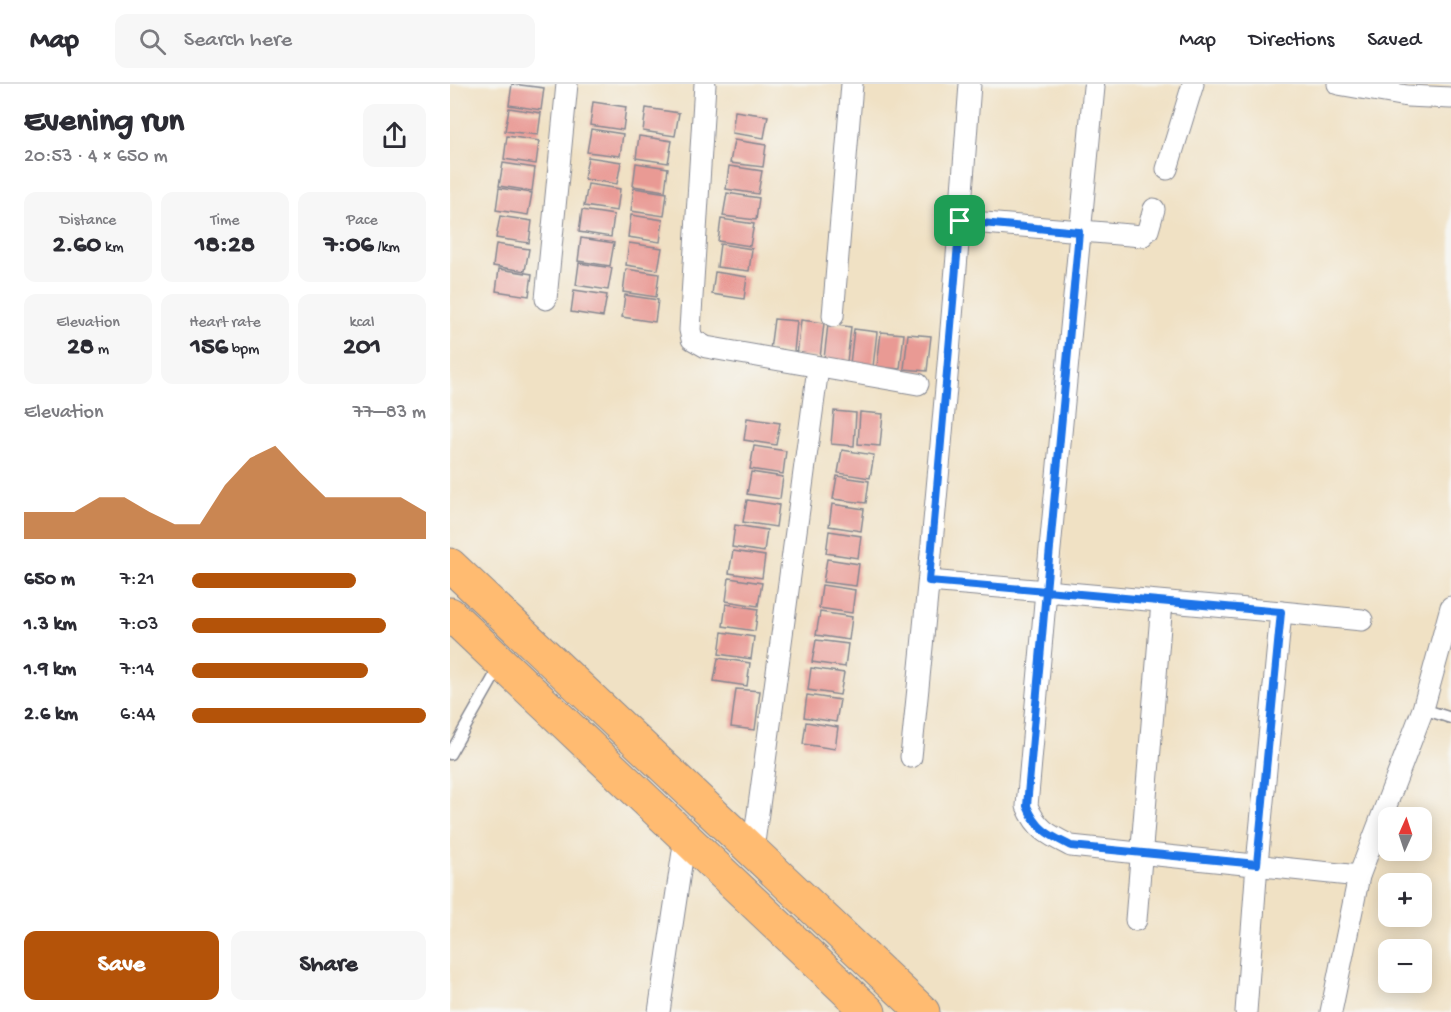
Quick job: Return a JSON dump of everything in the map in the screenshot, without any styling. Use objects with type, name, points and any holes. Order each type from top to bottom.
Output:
[{"type":"highway","points":[[450,566],[923,1012]]},
{"type":"highway","points":[[450,614],[869,1012]]},
{"type":"street","points":[[546,299],[567,84]]},
{"type":"street","points":[[705,84],[690,330],[692,339],[706,347],[918,384]]},
{"type":"street","points":[[833,316],[852,84]]},
{"type":"street","points":[[910,758],[929,581],[970,84]]},
{"type":"street","points":[[1167,169],[1193,84]]},
{"type":"street","points":[[1338,84],[1408,90],[1451,98]]},
{"type":"street","points":[[1094,87],[1027,806],[1034,822],[1048,834],[1071,846],[1359,876]]},
{"type":"street","points":[[960,221],[1142,236],[1148,230],[1154,209]]},
{"type":"street","points":[[753,850],[818,368]]},
{"type":"street","points":[[929,581],[1362,620]]},
{"type":"street","points":[[1136,920],[1162,602]]},
{"type":"street","points":[[1331,1012],[1359,876],[1423,709],[1451,607]]},
{"type":"street","points":[[1246,1012],[1257,864],[1281,612]]},
{"type":"street","points":[[660,1012],[685,837]]},
{"type":"lane","points":[[450,754],[502,663]]},
{"type":"lane","points":[[1423,709],[1451,718]]},
{"type":"building","points":[[512,84],[544,88],[541,110],[509,105]]},
{"type":"building","points":[[593,102],[626,107],[623,130],[590,125]]},
{"type":"building","points":[[509,108],[541,113],[538,135],[505,131]]},
{"type":"building","points":[[646,108],[679,113],[675,136],[643,131]]},
{"type":"building","points":[[735,111],[768,116],[764,138],[732,133]]},
{"type":"building","points":[[591,129],[623,134],[620,156],[587,152]]},
{"type":"building","points":[[507,136],[539,141],[536,164],[504,159]]},
{"type":"building","points":[[639,136],[672,141],[668,163],[636,158]]},
{"type":"building","points":[[734,140],[766,145],[763,167],[730,163]]},
{"type":"building","points":[[588,157],[621,162],[617,184],[584,179]]},
{"type":"building","points":[[503,163],[535,168],[532,191],[499,186]]},
{"type":"building","points":[[636,163],[668,168],[665,191],[633,186]]},
{"type":"building","points":[[729,166],[762,171],[758,194],[726,189]]},
{"type":"building","points":[[588,184],[620,189],[617,211],[584,206]]},
{"type":"building","points":[[499,188],[532,193],[528,215],[496,210]]},
{"type":"building","points":[[634,188],[667,193],[664,216],[631,211]]},
{"type":"building","points":[[727,193],[759,198],[756,220],[723,216]]},
{"type":"building","points":[[582,210],[614,215],[611,237],[579,232]]},
{"type":"building","points":[[631,215],[663,220],[660,242],[628,237]]},
{"type":"building","points":[[500,216],[532,221],[529,243],[496,238]]},
{"type":"building","points":[[721,219],[754,224],[750,246],[718,241]]},
{"type":"building","points":[[581,238],[614,243],[610,266],[578,261]]},
{"type":"building","points":[[629,243],[662,248],[658,270],[626,265]]},
{"type":"building","points":[[496,244],[529,249],[525,271],[493,266]]},
{"type":"building","points":[[720,244],[752,249],[749,271],[717,267]]},
{"type":"building","points":[[579,263],[612,268],[608,290],[576,285]]},
{"type":"building","points":[[499,269],[532,274],[529,296],[496,291]]},
{"type":"building","points":[[626,269],[659,274],[656,297],[623,292]]},
{"type":"building","points":[[715,272],[747,277],[744,299],[712,294]]},
{"type":"building","points":[[574,290],[607,295],[603,317],[571,312]]},
{"type":"building","points":[[625,295],[658,300],[655,322],[622,317]]},
{"type":"building","points":[[774,319],[797,321],[794,352],[770,350]]},
{"type":"building","points":[[801,320],[824,323],[820,358],[797,356]]},
{"type":"building","points":[[828,324],[851,327],[847,362],[824,359]]},
{"type":"building","points":[[854,329],[877,332],[873,367],[850,364]]},
{"type":"building","points":[[881,332],[904,334],[900,369],[877,367]]},
{"type":"building","points":[[908,334],[931,336],[927,371],[904,369]]},
{"type":"building","points":[[834,411],[856,413],[854,446],[831,444]]},
{"type":"building","points":[[860,412],[883,414],[880,446],[858,444]]},
{"type":"building","points":[[747,418],[780,423],[776,445],[744,440]]},
{"type":"building","points":[[754,446],[786,451],[783,474],[750,469]]},
{"type":"building","points":[[842,450],[874,455],[870,478],[838,473]]},
{"type":"building","points":[[751,472],[783,477],[780,499],[747,494]]},
{"type":"building","points":[[837,476],[869,481],[866,503],[833,499]]},
{"type":"building","points":[[747,500],[779,505],[776,527],[743,522]]},
{"type":"building","points":[[832,504],[864,509],[861,531],[829,526]]},
{"type":"building","points":[[735,525],[767,530],[764,552],[732,547]]},
{"type":"building","points":[[829,531],[861,536],[858,558],[826,553]]},
{"type":"building","points":[[733,551],[765,556],[762,578],[729,573]]},
{"type":"building","points":[[827,559],[859,564],[856,586],[823,582]]},
{"type":"building","points":[[729,578],[762,583],[758,606],[726,601]]},
{"type":"building","points":[[822,585],[855,590],[852,613],[819,608]]},
{"type":"building","points":[[726,604],[758,609],[755,631],[723,626]]},
{"type":"building","points":[[820,612],[852,617],[849,640],[816,635]]},
{"type":"building","points":[[722,632],[754,637],[751,659],[719,654]]},
{"type":"building","points":[[816,640],[848,644],[845,667],[812,662]]},
{"type":"building","points":[[718,658],[750,663],[747,686],[714,681]]},
{"type":"building","points":[[811,668],[844,673],[840,695],[808,690]]},
{"type":"building","points":[[736,689],[760,691],[755,730],[731,727]]},
{"type":"building","points":[[807,695],[840,700],[836,722],[804,717]]},
{"type":"building","points":[[806,722],[838,727],[835,749],[803,744]]},
{"type":"route","points":[[960,221],[929,581],[1046,591],[1027,806],[1034,822],[1048,834],[1071,846],[1257,864],[1281,612],[1046,591],[1079,232],[960,221]]}]
